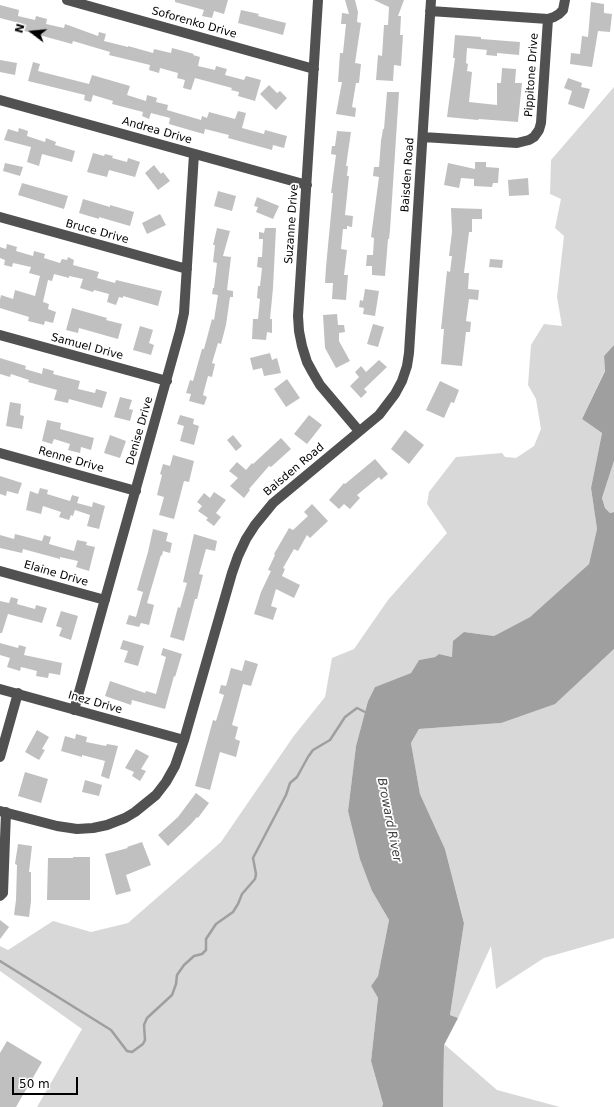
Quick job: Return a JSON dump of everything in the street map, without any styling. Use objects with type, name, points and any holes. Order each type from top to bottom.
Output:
[{"type":"street","name":"Soforenko Drive","points":[[67,0],[314,69]]},
{"type":"street","name":"Suzanne Drive","points":[[318,0],[298,316],[299,331],[302,346],[313,373],[359,431]]},
{"type":"street","name":"Baisden Road","points":[[3,812],[57,826],[77,828],[107,825],[135,812],[156,795],[166,782],[175,766],[184,740],[232,573],[246,539],[255,525],[273,503],[378,415],[388,404],[402,381],[407,366],[409,353],[431,0]]},
{"type":"street","points":[[430,11],[548,19],[554,18],[563,10],[565,0]]},
{"type":"street","name":"Pippitone Drive","points":[[422,137],[517,143],[534,137],[539,130],[541,123],[548,19]]},
{"type":"street","name":"Andrea Drive","points":[[0,100],[307,185]]},
{"type":"street","name":"Denise Drive","points":[[74,710],[167,381],[184,313],[194,154]]},
{"type":"street","name":"Bruce Drive","points":[[0,218],[187,269]]},
{"type":"street","name":"Samuel Drive","points":[[0,335],[167,381]]},
{"type":"street","name":"Renne Drive","points":[[0,453],[136,491]]},
{"type":"street","name":"Elaine Drive","points":[[0,571],[105,600]]},
{"type":"street","name":"Inez Drive","points":[[0,688],[184,740]]},
{"type":"street","points":[[0,758],[18,693]]},
{"type":"street","points":[[0,896],[3,893],[3,812]]},
{"type":"shaded area","points":[[614,87],[614,345],[604,356],[605,370],[582,419],[602,433],[591,488],[597,529],[589,564],[530,617],[494,636],[464,632],[452,657],[439,654],[435,657],[419,660],[411,673],[375,687],[368,701],[356,746],[348,811],[372,891],[389,920],[378,976],[371,986],[378,998],[371,1061],[383,1105],[382,1107],[37,1107],[82,1029],[0,971],[0,946],[8,950],[53,921],[91,932],[128,923],[221,842],[293,737],[325,697],[332,658],[354,649],[388,600],[447,533],[427,504],[429,492],[456,457],[502,453],[505,457],[516,458],[534,446],[541,429],[536,399],[528,385],[531,345],[544,324],[562,326],[557,297],[564,236],[555,228],[561,199],[550,194],[551,160]]},
{"type":"shaded area","points":[[614,461],[614,512],[610,513],[605,508],[602,498]]},
{"type":"shaded area","points":[[614,649],[614,938],[544,958],[496,989],[491,946],[458,1018],[450,1015],[464,922],[445,849],[420,794],[411,743],[419,729],[501,723],[600,662]]},
{"type":"shaded area","points":[[444,1044],[497,1090],[560,1107],[443,1107]]},
{"type":"water","name":"Broward River","points":[[614,345],[614,461],[602,498],[605,508],[610,513],[614,512],[614,649],[555,704],[501,723],[419,729],[411,743],[420,794],[445,849],[464,923],[450,1015],[458,1018],[444,1045],[443,1107],[382,1107],[383,1104],[371,1061],[378,998],[371,986],[378,976],[389,920],[372,891],[360,859],[348,811],[356,746],[368,701],[375,687],[411,673],[419,660],[435,657],[439,654],[452,657],[453,641],[464,632],[494,636],[530,617],[589,564],[597,529],[591,488],[602,433],[582,419],[605,371],[604,356]]},
{"type":"building","points":[[175,0],[228,0],[224,14],[214,11],[212,18],[202,16],[204,10],[175,2]]},
{"type":"building","points":[[345,0],[355,0],[358,12],[357,22],[361,23],[355,63],[361,64],[359,83],[356,83],[352,107],[356,108],[355,117],[336,114],[342,82],[338,82],[340,53],[343,53],[346,24],[341,24],[342,13],[349,14]]},
{"type":"building","points":[[374,0],[404,0],[398,16],[401,16],[400,35],[403,35],[401,66],[394,65],[393,81],[376,80],[378,55],[382,56],[384,25],[388,25],[389,7]]},
{"type":"building","points":[[591,2],[604,4],[604,13],[612,14],[610,32],[598,31],[592,67],[570,64],[571,53],[580,54],[582,36],[588,37]]},
{"type":"building","points":[[0,5],[19,10],[18,16],[35,20],[36,16],[47,19],[46,24],[64,28],[65,24],[98,36],[99,32],[106,34],[104,41],[153,53],[154,49],[171,53],[172,48],[194,54],[193,55],[200,57],[198,66],[215,70],[216,66],[227,69],[225,75],[244,80],[246,76],[261,80],[255,101],[238,96],[239,92],[231,90],[232,88],[195,78],[191,90],[183,88],[185,80],[177,78],[178,73],[160,68],[159,73],[149,70],[150,65],[109,55],[110,52],[73,41],[72,44],[21,30],[23,24],[0,18]]},
{"type":"building","points":[[241,10],[286,23],[283,35],[238,23]]},
{"type":"building","points":[[455,35],[520,42],[519,55],[497,53],[497,56],[486,55],[487,50],[467,48],[466,63],[468,64],[467,71],[472,72],[469,102],[497,105],[497,83],[501,83],[502,68],[516,69],[515,83],[522,83],[518,122],[447,117],[455,58],[453,58]]},
{"type":"building","points":[[0,60],[17,63],[15,75],[0,72]]},
{"type":"building","points":[[33,62],[40,64],[38,71],[89,84],[92,75],[130,86],[127,95],[146,101],[147,95],[157,98],[156,102],[168,105],[167,110],[201,120],[202,116],[207,118],[209,112],[235,119],[238,111],[246,113],[242,128],[264,134],[265,130],[287,136],[284,148],[273,145],[272,150],[228,138],[229,135],[205,129],[204,134],[169,124],[170,118],[151,113],[149,119],[142,116],[143,112],[112,104],[113,101],[93,95],[91,102],[84,100],[85,95],[28,81]]},
{"type":"building","points":[[568,78],[582,83],[581,87],[590,89],[584,109],[568,104],[572,91],[564,88]]},
{"type":"building","points":[[269,85],[277,93],[280,91],[287,98],[276,110],[260,94]]},
{"type":"building","points":[[387,92],[399,92],[390,230],[385,276],[372,275],[372,266],[366,266],[367,255],[373,255],[374,238],[371,237],[379,177],[373,176],[374,167],[379,167]]},
{"type":"building","points":[[19,128],[28,131],[27,136],[45,142],[46,138],[56,142],[55,145],[75,151],[72,162],[42,154],[39,166],[27,162],[31,147],[4,140],[8,129],[18,132]]},
{"type":"building","points":[[337,131],[351,132],[346,166],[348,166],[347,176],[349,176],[345,215],[353,216],[352,227],[347,226],[347,229],[343,229],[341,249],[347,250],[344,275],[348,275],[346,300],[332,299],[333,283],[325,283],[333,193],[331,193],[336,155],[331,154],[332,146],[335,146]]},
{"type":"building","points":[[93,153],[104,156],[105,154],[113,156],[112,158],[127,162],[128,158],[140,162],[135,177],[109,170],[107,177],[87,172]]},
{"type":"building","points":[[475,162],[486,162],[486,167],[499,168],[498,183],[493,183],[492,187],[474,186],[474,179],[461,178],[459,188],[444,185],[448,163],[475,169]]},
{"type":"building","points":[[5,163],[23,167],[20,176],[3,171]]},
{"type":"building","points":[[154,165],[161,174],[163,172],[170,181],[158,190],[145,173]]},
{"type":"building","points":[[528,178],[529,195],[509,196],[508,180]]},
{"type":"building","points":[[22,183],[68,196],[64,209],[18,195]]},
{"type":"building","points":[[218,191],[236,196],[232,211],[214,206]]},
{"type":"building","points":[[257,197],[279,206],[273,219],[256,212],[258,207],[254,206]]},
{"type":"building","points":[[83,199],[134,212],[130,226],[79,213]]},
{"type":"building","points":[[451,208],[482,209],[482,219],[472,219],[472,232],[469,232],[464,273],[469,273],[468,289],[479,290],[478,300],[469,299],[466,321],[471,322],[470,332],[466,332],[462,366],[441,364],[444,329],[441,329],[447,271],[450,272],[452,256],[449,256],[452,232]]},
{"type":"building","points":[[160,214],[166,225],[147,234],[142,223]]},
{"type":"building","points":[[217,228],[230,231],[223,256],[231,257],[227,290],[233,291],[233,297],[230,297],[226,325],[221,344],[218,343],[212,363],[215,364],[212,377],[208,376],[203,395],[207,397],[204,405],[189,401],[191,394],[186,393],[190,380],[193,381],[212,319],[214,320],[218,295],[212,294],[217,263],[213,262],[215,245],[213,245]]},
{"type":"building","points":[[265,228],[276,228],[270,319],[272,319],[272,333],[267,332],[266,340],[252,339],[253,319],[258,319],[260,299],[257,298],[262,268],[257,267],[258,257],[262,257],[263,239],[259,239],[259,232],[264,233]]},
{"type":"building","points":[[7,244],[17,247],[16,251],[33,256],[34,251],[45,254],[44,258],[60,263],[62,259],[67,260],[68,257],[74,260],[73,265],[99,272],[97,278],[115,283],[116,280],[162,291],[158,306],[123,296],[123,298],[119,297],[116,305],[107,302],[109,294],[94,290],[93,292],[80,288],[83,279],[69,276],[69,278],[54,274],[52,281],[48,280],[43,302],[49,304],[48,309],[56,312],[53,323],[45,321],[44,325],[28,321],[29,317],[0,308],[1,295],[13,299],[15,290],[35,296],[40,276],[29,273],[31,267],[13,263],[12,267],[4,265],[5,260],[0,258],[0,247],[6,249]]},
{"type":"building","points":[[490,259],[503,260],[502,268],[489,267]]},
{"type":"building","points":[[365,289],[379,291],[375,316],[363,314],[364,308],[359,307],[360,300],[363,301]]},
{"type":"building","points":[[72,308],[122,324],[118,339],[79,328],[78,333],[66,330]]},
{"type":"building","points":[[337,314],[338,325],[344,325],[345,332],[339,333],[339,341],[350,361],[336,368],[325,348],[323,315]]},
{"type":"building","points":[[373,324],[384,327],[378,347],[367,344]]},
{"type":"building","points":[[140,326],[153,330],[149,343],[154,345],[151,355],[133,350]]},
{"type":"building","points":[[270,353],[272,360],[277,358],[281,373],[264,376],[262,368],[253,370],[250,358]]},
{"type":"building","points":[[0,358],[26,366],[25,369],[42,374],[43,368],[54,371],[53,374],[80,381],[78,389],[95,393],[96,389],[107,392],[102,408],[69,399],[68,403],[54,400],[57,390],[28,382],[29,380],[11,374],[10,377],[0,374]]},
{"type":"building","points":[[379,360],[387,367],[364,389],[367,392],[361,398],[350,386],[359,377],[355,372],[361,366],[366,372]]},
{"type":"building","points":[[287,379],[300,398],[286,407],[274,389]]},
{"type":"building","points":[[440,381],[459,390],[454,403],[451,402],[444,418],[426,410]]},
{"type":"building","points":[[120,397],[132,400],[129,409],[133,410],[130,421],[114,417]]},
{"type":"building","points":[[10,402],[21,404],[20,415],[24,416],[22,429],[6,426]]},
{"type":"building","points":[[180,415],[194,419],[193,424],[199,426],[194,445],[180,441],[184,426],[177,424]]},
{"type":"building","points":[[309,415],[322,425],[307,444],[294,434]]},
{"type":"building","points":[[47,420],[61,423],[60,429],[94,438],[91,450],[81,447],[80,453],[68,450],[70,444],[54,439],[52,444],[42,441]]},
{"type":"building","points":[[405,430],[424,445],[409,464],[391,449]]},
{"type":"building","points":[[110,435],[126,441],[120,458],[104,453]]},
{"type":"building","points":[[233,435],[242,446],[236,451],[227,440]]},
{"type":"building","points":[[281,438],[291,449],[271,467],[269,466],[249,489],[250,490],[244,498],[230,486],[238,478],[229,471],[237,462],[246,470]]},
{"type":"building","points":[[173,455],[194,461],[189,482],[184,481],[174,519],[159,515],[164,497],[157,495],[163,464],[170,466]]},
{"type":"building","points":[[375,459],[388,474],[381,480],[379,477],[357,495],[360,498],[350,509],[344,504],[339,509],[329,500],[344,483],[345,484]]},
{"type":"building","points":[[0,476],[22,483],[18,494],[7,491],[6,496],[0,494]]},
{"type":"building","points":[[40,488],[48,490],[47,494],[70,501],[72,495],[79,497],[77,503],[92,507],[93,502],[105,506],[99,529],[87,526],[90,515],[75,510],[73,516],[71,515],[69,520],[59,517],[61,512],[43,506],[41,514],[26,510],[30,491],[38,494]]},
{"type":"building","points":[[214,492],[226,500],[216,513],[221,517],[214,526],[206,520],[208,518],[198,511],[202,506],[197,502],[204,493],[210,498]]},
{"type":"building","points":[[312,504],[328,521],[310,538],[307,535],[298,551],[294,549],[283,568],[285,569],[282,576],[300,585],[294,598],[276,589],[271,606],[277,608],[273,620],[254,614],[261,592],[271,571],[268,570],[275,555],[274,554],[289,528],[293,530],[308,516],[304,512]]},
{"type":"building","points":[[153,529],[168,533],[166,541],[172,543],[170,553],[163,551],[162,556],[161,555],[147,603],[154,605],[149,625],[141,623],[139,627],[126,624],[129,615],[136,617],[143,592],[137,590]]},
{"type":"building","points":[[15,534],[42,541],[44,535],[51,537],[49,544],[74,551],[77,540],[87,542],[86,545],[95,547],[89,571],[76,567],[78,561],[60,557],[60,559],[23,549],[22,553],[0,548],[0,535],[14,539]]},
{"type":"building","points":[[194,534],[217,541],[215,551],[206,549],[199,574],[203,575],[184,641],[170,637],[178,607],[180,608],[187,583],[183,582]]},
{"type":"building","points":[[11,597],[18,599],[17,604],[35,609],[36,605],[47,608],[42,623],[8,614],[2,633],[0,633],[0,601],[9,603]]},
{"type":"building","points":[[61,611],[78,616],[71,640],[59,636],[62,628],[56,626]]},
{"type":"building","points":[[123,640],[144,646],[138,666],[124,662],[128,651],[120,649]]},
{"type":"building","points":[[0,643],[18,648],[19,645],[26,647],[24,655],[62,663],[60,675],[49,673],[48,678],[36,676],[37,671],[21,667],[20,671],[7,667],[10,658],[0,655]]},
{"type":"building","points":[[163,648],[182,654],[165,709],[132,700],[131,705],[105,696],[110,681],[145,693],[146,691],[156,694],[166,657],[161,655]]},
{"type":"building","points":[[245,660],[258,664],[251,686],[243,684],[232,725],[238,727],[235,739],[240,741],[236,757],[220,752],[210,790],[195,786],[213,720],[216,721],[224,695],[219,693],[221,685],[226,686],[231,668],[242,671]]},
{"type":"building","points":[[37,730],[49,737],[42,749],[45,750],[39,760],[25,752]]},
{"type":"building","points":[[76,734],[87,737],[86,742],[106,746],[107,744],[118,746],[109,779],[101,776],[105,761],[61,751],[65,736],[75,739]]},
{"type":"building","points":[[136,749],[149,756],[141,769],[146,771],[140,781],[132,776],[134,772],[125,768]]},
{"type":"building","points":[[25,772],[48,779],[41,803],[18,796]]},
{"type":"building","points":[[85,780],[102,785],[99,796],[82,792]]},
{"type":"building","points":[[196,793],[209,803],[198,818],[197,817],[168,846],[158,835],[178,817]]},
{"type":"building","points":[[142,842],[151,865],[126,875],[131,891],[116,895],[105,854],[128,848],[127,847]]},
{"type":"building","points":[[18,844],[32,846],[29,872],[31,872],[31,901],[29,917],[14,915],[17,865],[15,864]]},
{"type":"building","points":[[90,857],[90,900],[47,900],[48,858]]},
{"type":"building","points":[[0,920],[9,927],[0,939]]},
{"type":"building","points":[[7,1041],[42,1062],[16,1107],[0,1107],[0,1053]]},
{"type":"waterway","points":[[0,961],[111,1030],[127,1051],[132,1052],[143,1044],[145,1040],[144,1025],[147,1018],[172,995],[176,984],[177,975],[184,965],[194,956],[202,954],[206,950],[206,939],[216,924],[233,912],[242,894],[255,879],[256,874],[253,858],[286,795],[290,783],[297,777],[308,757],[313,750],[330,740],[345,717],[357,708],[367,713]]}]
